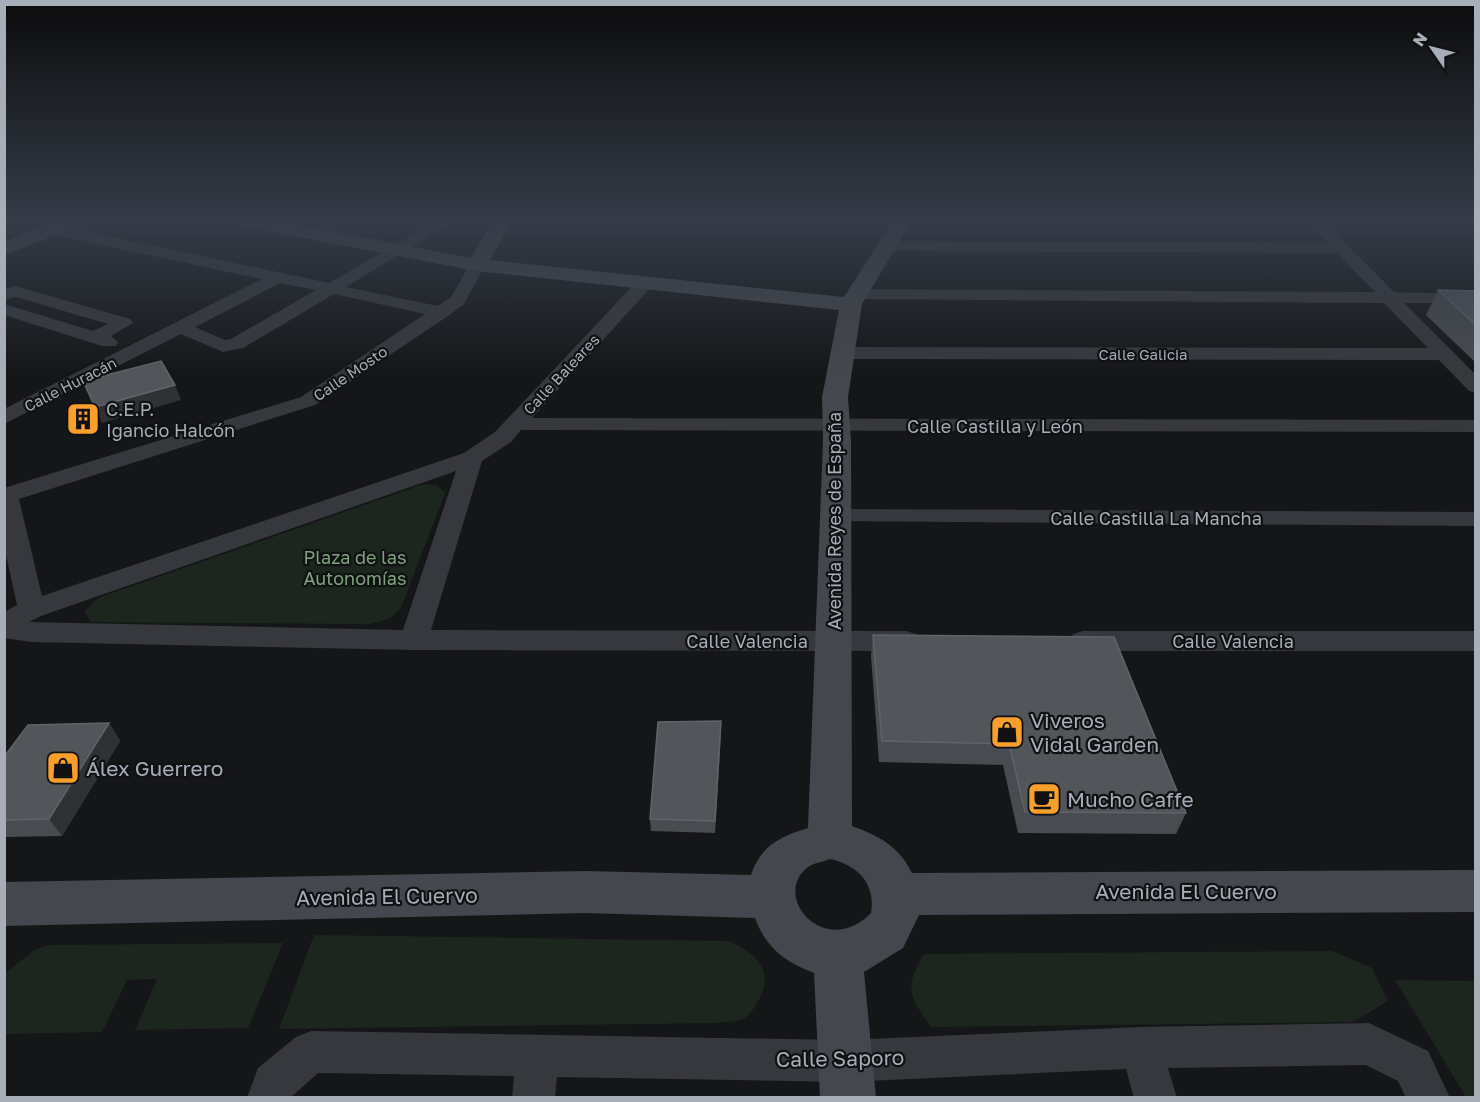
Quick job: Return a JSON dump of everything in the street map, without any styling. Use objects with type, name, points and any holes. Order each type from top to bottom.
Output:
[{"type":"street","points":[[243,270],[442,312]]},
{"type":"street","points":[[181,327],[223,346],[236,344],[362,270]]},
{"type":"street","name":"Calle Mosto","points":[[6,495],[308,401],[458,300],[474,270]]},
{"type":"street","points":[[531,270],[854,299],[1388,296],[1457,298]]},
{"type":"street","name":"Avenida Reyes de España","points":[[830,840],[836,516],[835,397],[854,299],[872,270]]},
{"type":"street","points":[[1362,270],[1476,387]]},
{"type":"street","name":"Calle Huracán","points":[[4,418],[278,278]]},
{"type":"street","name":"Calle Baleares","points":[[472,458],[502,437],[515,424],[646,282]]},
{"type":"street","points":[[4,295],[15,291],[124,323],[94,337]]},
{"type":"street","points":[[4,309],[135,350]]},
{"type":"street","name":"Calle Galicia","points":[[842,353],[1444,354]]},
{"type":"street","name":"Calle Castilla y León","points":[[515,424],[1476,426]]},
{"type":"street","points":[[4,626],[32,609],[472,458]]},
{"type":"street","points":[[4,626],[31,632],[414,640],[472,458]]},
{"type":"street","points":[[6,495],[32,609]]},
{"type":"street","name":"Calle Castilla La Mancha","points":[[836,516],[1476,519]]},
{"type":"street","name":"Calle Valencia","points":[[414,640],[934,641]]},
{"type":"street","name":"Calle Valencia","points":[[1052,641],[1476,641]]},
{"type":"street","points":[[830,840],[849,843],[873,856],[891,877],[897,894],[896,912],[889,929],[876,943],[859,952],[838,955],[818,952],[799,944],[784,930],[775,914],[770,897],[773,879],[780,863],[794,850],[811,843],[830,840]]},
{"type":"street","name":"Avenida El Cuervo","points":[[897,894],[1476,891]]},
{"type":"street","name":"Avenida El Cuervo","points":[[4,904],[585,892],[770,897]]},
{"type":"street","points":[[838,955],[847,1079]]},
{"type":"street","name":"Calle Saporo","points":[[271,1090],[311,1052],[538,1056],[847,1079],[1140,1048],[1369,1044],[1421,1082]]},
{"type":"street","points":[[1140,1048],[1156,1098]]},
{"type":"street","points":[[532,1098],[538,1056]]},
{"type":"green space","name":"Plaza de las Autonomías","points":[[424,484],[437,485],[445,493],[401,608],[389,619],[370,624],[91,622],[84,612],[98,598]]},
{"type":"green space","points":[[314,935],[729,941],[757,960],[764,972],[763,990],[756,1005],[745,1018],[717,1023],[279,1029]]},
{"type":"green space","points":[[283,943],[248,1028],[135,1030],[157,979],[127,980],[102,1032],[5,1034],[5,973],[36,949],[50,945]]},
{"type":"green space","points":[[1332,951],[1372,968],[1388,1001],[1353,1022],[931,1027],[918,1007],[912,992],[914,975],[924,954]]},
{"type":"green space","points":[[1395,980],[1475,981],[1475,1097],[1466,1097]]},
{"type":"building","points":[[1438,290],[1474,291],[1476,293],[1476,325]]},
{"type":"building","points":[[161,361],[175,385],[95,407],[83,381]]},
{"type":"building","name":"Viveros Vidal Garden","points":[[873,635],[1114,637],[1186,813],[1025,812],[1009,744],[882,741]]},
{"type":"building","points":[[721,721],[715,821],[650,819],[658,722]]},
{"type":"building","name":"Álex Guerrero","points":[[109,723],[49,819],[4,820],[4,757],[28,725]]},
{"type":"place","name":"C.E.P. Igancio Halcón","points":[[83,419]]},
{"type":"place","name":"Viveros Vidal Garden","points":[[1007,732]]},
{"type":"place","name":"Álex Guerrero","points":[[63,768]]},
{"type":"place","name":"Mucho Caffe","points":[[1044,799]]}]
